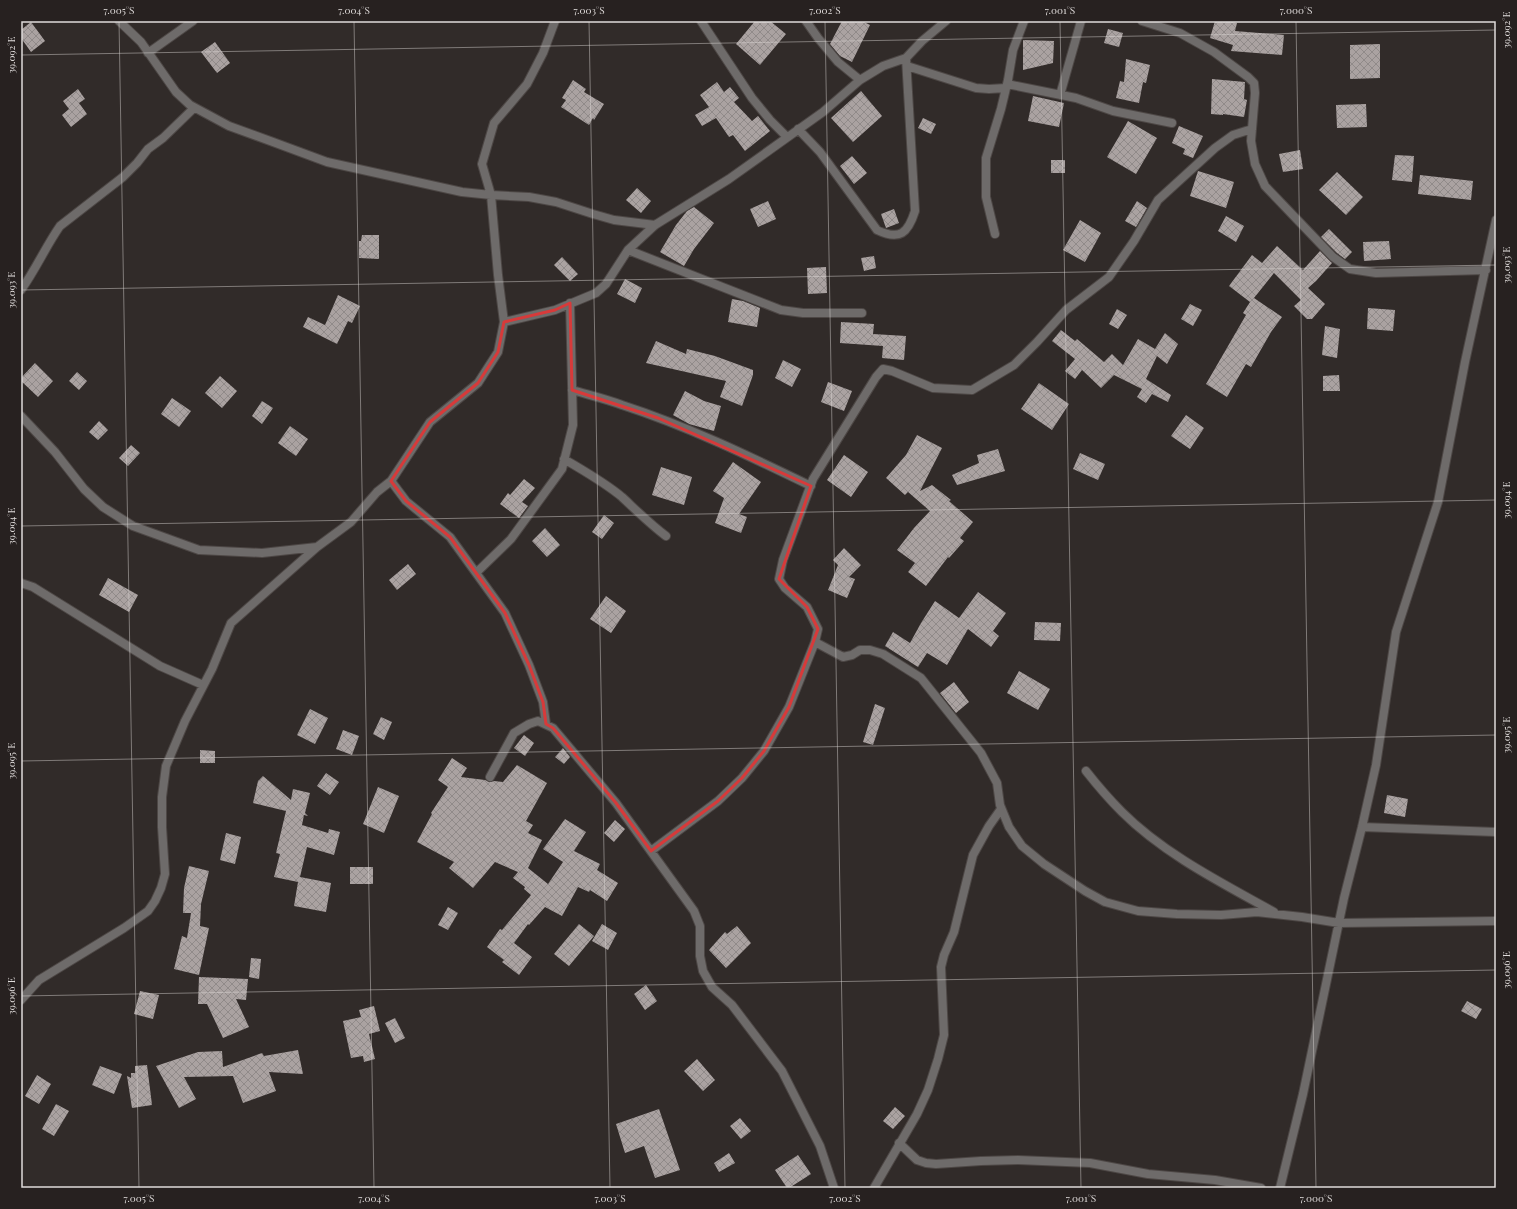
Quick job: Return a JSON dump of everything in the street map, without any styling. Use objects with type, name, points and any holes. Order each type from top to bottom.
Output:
[{"type":"street","points":[[119,21],[140,42],[176,92],[194,108],[229,126],[327,162],[462,192],[491,196],[530,197],[556,202],[614,220],[655,225]]},
{"type":"street","points":[[148,53],[193,21]]},
{"type":"street","points":[[21,1000],[39,980],[124,928],[148,911],[155,901],[165,874],[162,797],[166,766],[203,685],[212,669],[231,623],[317,546],[351,522],[377,492],[391,481],[430,422],[478,383],[498,352],[504,322],[491,196],[482,164],[494,123],[527,84],[543,52],[555,21]]},
{"type":"street","points":[[701,21],[752,98],[770,120],[787,137]]},
{"type":"street","points":[[806,21],[838,62],[860,80]]},
{"type":"street","points":[[798,129],[820,152],[877,230],[888,235],[900,234],[911,224],[915,211],[906,62],[922,40],[946,21]]},
{"type":"street","points":[[995,234],[986,197],[986,158],[1007,86],[1013,50],[1024,21]]},
{"type":"street","points":[[1060,95],[1081,21]]},
{"type":"street","points":[[1142,21],[1180,33],[1214,52],[1254,83],[1255,93],[1250,141],[1255,164],[1265,186],[1333,257],[1350,269],[1376,273],[1486,270]]},
{"type":"street","points":[[504,322],[555,310],[596,293],[606,284],[628,250],[655,225],[729,179],[823,112],[860,80],[883,66],[906,62],[976,88],[989,89],[1007,86],[1060,95],[1076,98],[1113,111],[1172,123]]},
{"type":"street","points":[[21,290],[32,275],[60,226],[138,163],[148,149],[163,138],[194,108]]},
{"type":"street","points":[[651,851],[718,801],[742,778],[764,751],[789,707],[815,642],[818,629],[807,607],[785,588],[779,579],[783,560],[813,479],[876,377],[883,370],[892,371],[933,388],[972,390],[1014,365],[1066,310],[1109,277],[1134,241],[1158,200],[1215,148],[1233,136],[1252,129]]},
{"type":"street","points":[[1280,1188],[1303,1094],[1339,923],[1376,765],[1396,632],[1438,502],[1465,362],[1496,220]]},
{"type":"street","points":[[628,250],[781,310],[803,313],[862,313]]},
{"type":"street","points":[[477,572],[511,539],[562,469],[573,425],[570,303]]},
{"type":"street","points":[[572,390],[622,405],[672,423],[811,486]]},
{"type":"street","points":[[21,416],[55,452],[84,489],[103,507],[132,526],[199,550],[262,553],[317,546]]},
{"type":"street","points":[[564,459],[598,479],[621,497],[651,525],[666,536]]},
{"type":"street","points":[[391,481],[406,501],[450,537],[477,572],[505,613],[529,665],[542,702],[546,724]]},
{"type":"street","points":[[21,583],[33,588],[160,666],[203,685]]},
{"type":"street","points":[[815,642],[843,657],[852,655],[860,650],[870,650],[883,654],[920,678],[981,753],[996,783],[1001,808],[1009,827],[1022,846],[1044,864],[1105,902],[1138,911],[1221,915],[1257,912],[1339,923],[1496,921]]},
{"type":"street","points":[[490,777],[514,733],[538,721],[553,728],[616,803],[694,912],[700,926],[700,956],[703,971],[712,987],[732,1005],[782,1071],[820,1146],[834,1188]]},
{"type":"street","points":[[1086,771],[1122,812],[1140,828],[1196,868],[1277,914]]},
{"type":"street","points":[[874,1188],[917,1114],[928,1090],[944,1035],[941,967],[944,955],[954,932],[973,855],[1001,808]]},
{"type":"street","points":[[1362,827],[1496,832]]},
{"type":"street","points":[[899,1143],[917,1160],[926,1163],[1018,1160],[1090,1162],[1148,1174],[1214,1180],[1261,1188]]},
{"type":"highlighted area","points":[[570,303],[572,390],[658,418],[811,486],[779,579],[807,607],[818,629],[789,707],[764,751],[742,778],[718,801],[651,851],[616,803],[553,728],[546,724],[543,702],[529,665],[505,613],[450,537],[406,501],[391,481],[430,422],[478,383],[498,352],[504,322],[555,310]]},
{"type":"building","points":[[755,21],[770,21],[786,34],[760,65],[736,44]]},
{"type":"building","points":[[842,21],[862,21],[870,25],[852,62],[840,56],[830,44]]},
{"type":"building","points":[[1215,21],[1229,21],[1237,23],[1235,31],[1284,35],[1282,55],[1231,51],[1233,45],[1210,38]]},
{"type":"building","points":[[31,22],[45,41],[31,52],[21,38],[21,30]]},
{"type":"building","points":[[1108,29],[1123,33],[1119,47],[1104,43]]},
{"type":"building","points":[[1023,40],[1054,41],[1053,63],[1023,70]]},
{"type":"building","points":[[215,42],[230,63],[217,73],[201,52]]},
{"type":"building","points":[[1380,44],[1380,78],[1350,79],[1350,45]]},
{"type":"building","points":[[1126,59],[1150,65],[1146,83],[1143,82],[1139,103],[1116,98],[1120,81],[1124,82]]},
{"type":"building","points":[[1212,79],[1245,82],[1244,99],[1247,100],[1244,117],[1211,114]]},
{"type":"building","points":[[573,80],[586,89],[584,92],[604,104],[589,125],[561,107],[566,100],[562,98]]},
{"type":"building","points":[[717,82],[724,92],[730,87],[739,98],[734,102],[752,121],[758,116],[770,131],[745,151],[733,135],[729,137],[716,118],[702,126],[695,115],[709,107],[700,95]]},
{"type":"building","points":[[78,89],[85,99],[79,103],[87,114],[71,127],[62,115],[69,109],[63,101]]},
{"type":"building","points":[[861,91],[882,116],[853,142],[831,118]]},
{"type":"building","points":[[1033,96],[1064,103],[1059,127],[1028,121]]},
{"type":"building","points":[[1366,104],[1367,127],[1337,128],[1336,105]]},
{"type":"building","points":[[923,118],[936,124],[931,134],[918,128]]},
{"type":"building","points":[[1128,121],[1157,138],[1136,174],[1107,157]]},
{"type":"building","points":[[1179,126],[1203,136],[1193,158],[1183,154],[1185,149],[1172,143]]},
{"type":"building","points":[[1300,150],[1303,169],[1283,172],[1279,154]]},
{"type":"building","points":[[1395,155],[1414,156],[1412,182],[1392,180]]},
{"type":"building","points":[[852,156],[867,173],[854,184],[840,166]]},
{"type":"building","points":[[1051,160],[1065,160],[1065,173],[1051,173]]},
{"type":"building","points":[[1198,171],[1234,182],[1226,208],[1190,196]]},
{"type":"building","points":[[1337,172],[1363,197],[1346,215],[1319,190]]},
{"type":"building","points":[[1420,175],[1473,181],[1471,200],[1418,194]]},
{"type":"building","points":[[637,188],[651,201],[641,213],[626,200]]},
{"type":"building","points":[[768,201],[776,219],[758,227],[750,209]]},
{"type":"building","points":[[1137,201],[1147,208],[1136,227],[1125,221]]},
{"type":"building","points":[[694,207],[714,223],[694,249],[684,266],[660,252],[676,225],[687,211]]},
{"type":"building","points":[[894,209],[899,223],[886,228],[881,214]]},
{"type":"building","points":[[1226,216],[1244,226],[1236,242],[1218,231]]},
{"type":"building","points":[[1080,220],[1101,233],[1085,262],[1063,250]]},
{"type":"building","points":[[1329,229],[1352,252],[1345,259],[1321,237]]},
{"type":"building","points":[[362,235],[379,235],[379,259],[359,258],[359,241],[361,241]]},
{"type":"building","points":[[1389,241],[1391,259],[1364,261],[1363,242]]},
{"type":"building","points":[[1277,246],[1303,270],[1320,251],[1332,263],[1308,288],[1325,304],[1312,319],[1307,319],[1294,306],[1301,300],[1274,273],[1254,298],[1282,317],[1271,332],[1251,367],[1246,364],[1227,397],[1206,384],[1246,315],[1243,313],[1250,302],[1229,286],[1252,255],[1262,263]]},
{"type":"building","points":[[874,256],[876,268],[864,271],[861,258]]},
{"type":"building","points":[[562,257],[578,274],[570,281],[554,265]]},
{"type":"building","points":[[826,267],[827,293],[808,294],[807,268]]},
{"type":"building","points":[[625,279],[642,288],[635,303],[617,294]]},
{"type":"building","points":[[338,295],[360,306],[352,323],[348,321],[337,344],[303,327],[308,317],[325,325]]},
{"type":"building","points":[[732,299],[743,301],[760,308],[757,327],[728,322]]},
{"type":"building","points":[[1190,304],[1202,310],[1193,326],[1181,319]]},
{"type":"building","points":[[1368,308],[1395,310],[1393,331],[1367,329]]},
{"type":"building","points":[[1117,309],[1127,315],[1118,329],[1109,324]]},
{"type":"building","points":[[841,322],[874,324],[873,334],[906,336],[904,360],[882,358],[883,346],[840,343]]},
{"type":"building","points":[[1325,326],[1340,329],[1337,358],[1322,355]]},
{"type":"building","points":[[1061,330],[1075,341],[1077,339],[1104,362],[1112,354],[1123,365],[1138,339],[1155,349],[1165,333],[1178,344],[1167,364],[1157,356],[1146,379],[1171,395],[1168,402],[1152,394],[1146,403],[1137,397],[1142,389],[1114,375],[1101,388],[1082,370],[1075,379],[1065,371],[1075,359],[1052,341]]},
{"type":"building","points":[[656,341],[686,354],[687,349],[715,356],[753,370],[753,375],[742,406],[720,397],[726,381],[646,363]]},
{"type":"building","points":[[783,360],[801,369],[792,387],[775,378]]},
{"type":"building","points":[[35,363],[53,381],[38,397],[21,381],[21,378]]},
{"type":"building","points":[[77,372],[87,381],[79,390],[69,381]]},
{"type":"building","points":[[1339,375],[1340,391],[1323,391],[1323,376]]},
{"type":"building","points":[[220,376],[237,391],[222,408],[205,393]]},
{"type":"building","points":[[828,382],[852,391],[844,411],[821,402]]},
{"type":"building","points":[[1039,383],[1069,404],[1052,430],[1021,409]]},
{"type":"building","points":[[685,391],[704,401],[721,406],[714,431],[689,424],[673,415]]},
{"type":"building","points":[[172,398],[191,411],[179,427],[161,414]]},
{"type":"building","points":[[262,401],[273,408],[262,424],[252,416]]},
{"type":"building","points":[[1186,415],[1204,428],[1190,449],[1171,436]]},
{"type":"building","points":[[99,421],[108,430],[98,440],[89,432]]},
{"type":"building","points":[[290,426],[308,439],[296,456],[278,443]]},
{"type":"building","points":[[917,435],[942,448],[920,491],[932,485],[951,500],[949,501],[973,522],[960,538],[964,541],[949,558],[948,557],[926,586],[908,572],[915,563],[897,550],[914,528],[930,511],[908,492],[905,495],[886,478],[906,455]]},
{"type":"building","points":[[131,445],[140,453],[128,466],[119,458]]},
{"type":"building","points":[[998,449],[1005,471],[957,485],[952,475],[979,463],[977,455]]},
{"type":"building","points":[[1080,453],[1105,464],[1098,480],[1073,469]]},
{"type":"building","points":[[844,455],[868,472],[851,497],[827,480]]},
{"type":"building","points":[[733,462],[761,482],[739,514],[747,517],[741,533],[715,523],[724,498],[713,491]]},
{"type":"building","points":[[661,467],[692,477],[684,505],[652,495]]},
{"type":"building","points":[[524,479],[535,488],[522,502],[528,506],[519,518],[500,504],[508,493],[510,495]]},
{"type":"building","points":[[604,515],[614,523],[602,539],[592,532]]},
{"type":"building","points":[[545,528],[560,545],[547,557],[532,541]]},
{"type":"building","points":[[844,548],[861,565],[849,577],[855,579],[847,598],[828,590],[838,565],[833,560]]},
{"type":"building","points":[[408,564],[416,574],[397,590],[389,580]]},
{"type":"building","points":[[108,578],[138,595],[129,612],[99,595]]},
{"type":"building","points":[[978,592],[1006,613],[993,631],[999,636],[991,647],[968,629],[947,665],[927,653],[918,667],[885,646],[893,632],[910,643],[935,601],[959,618]]},
{"type":"building","points":[[606,596],[626,611],[611,633],[590,619]]},
{"type":"building","points":[[1035,622],[1061,623],[1060,641],[1034,640]]},
{"type":"building","points":[[1019,671],[1050,689],[1038,710],[1007,693]]},
{"type":"building","points":[[954,682],[969,702],[956,713],[940,693]]},
{"type":"building","points":[[875,704],[885,708],[873,745],[863,742]]},
{"type":"building","points":[[310,709],[328,718],[315,744],[297,735]]},
{"type":"building","points":[[381,717],[392,722],[384,740],[373,734]]},
{"type":"building","points":[[343,730],[359,736],[352,755],[336,749]]},
{"type":"building","points":[[524,735],[534,743],[525,756],[514,748]]},
{"type":"building","points":[[563,748],[570,757],[564,764],[555,757]]},
{"type":"building","points":[[200,750],[215,751],[215,763],[200,763]]},
{"type":"building","points":[[452,758],[467,768],[461,777],[490,782],[503,782],[517,765],[547,783],[526,821],[533,825],[528,833],[542,840],[528,868],[548,884],[563,862],[543,849],[565,819],[586,832],[574,851],[600,864],[597,870],[618,883],[607,901],[590,890],[589,892],[578,887],[562,916],[545,907],[529,925],[528,924],[514,943],[532,957],[519,975],[502,962],[504,960],[487,947],[500,929],[502,930],[531,895],[524,889],[525,887],[513,878],[518,872],[495,862],[473,888],[449,868],[454,862],[417,842],[432,814],[431,813],[448,787],[438,780]]},
{"type":"building","points":[[326,773],[339,782],[330,795],[317,786]]},
{"type":"building","points":[[263,776],[291,800],[293,789],[310,793],[305,813],[308,816],[304,815],[302,825],[328,833],[329,829],[340,832],[334,855],[307,847],[300,877],[331,883],[326,912],[294,906],[298,882],[274,877],[280,854],[276,853],[286,811],[253,803],[258,781]]},
{"type":"building","points":[[378,787],[399,796],[384,833],[363,824]]},
{"type":"building","points":[[1387,795],[1408,799],[1405,817],[1384,813]]},
{"type":"building","points":[[615,820],[625,829],[614,842],[604,833]]},
{"type":"building","points":[[226,833],[241,837],[235,864],[220,860]]},
{"type":"building","points":[[189,866],[209,871],[201,904],[200,926],[209,928],[199,975],[174,969],[182,936],[187,938],[191,913],[183,913],[184,888]]},
{"type":"building","points":[[350,867],[373,867],[373,884],[350,884]]},
{"type":"building","points":[[448,907],[458,913],[448,930],[438,925]]},
{"type":"building","points":[[579,924],[594,936],[569,966],[554,954]]},
{"type":"building","points":[[602,924],[617,933],[608,950],[592,941]]},
{"type":"building","points":[[737,926],[751,943],[726,968],[709,950],[725,932],[727,934]]},
{"type":"building","points":[[251,958],[261,959],[259,979],[249,977]]},
{"type":"building","points":[[199,977],[248,979],[246,1000],[236,999],[249,1027],[223,1038],[207,1004],[198,1004]]},
{"type":"building","points":[[646,985],[657,1001],[645,1010],[634,994]]},
{"type":"building","points":[[140,991],[159,995],[153,1019],[134,1014]]},
{"type":"building","points":[[1467,1001],[1482,1009],[1476,1019],[1461,1011]]},
{"type":"building","points":[[374,1006],[380,1031],[369,1034],[375,1059],[364,1062],[363,1056],[351,1058],[343,1021],[361,1017],[359,1010]]},
{"type":"building","points":[[395,1018],[405,1038],[395,1043],[385,1023]]},
{"type":"building","points":[[298,1050],[303,1074],[269,1072],[276,1091],[243,1103],[233,1076],[184,1077],[196,1099],[179,1108],[156,1066],[198,1052],[222,1051],[223,1067],[262,1053],[264,1056]]},
{"type":"building","points":[[697,1059],[715,1080],[703,1091],[684,1071]]},
{"type":"building","points":[[147,1065],[152,1105],[132,1108],[127,1076],[131,1078],[131,1073],[135,1073],[135,1066]]},
{"type":"building","points":[[100,1066],[122,1074],[114,1094],[92,1085]]},
{"type":"building","points":[[37,1075],[51,1084],[39,1104],[25,1096]]},
{"type":"building","points":[[56,1104],[69,1111],[54,1136],[42,1129]]},
{"type":"building","points":[[895,1107],[905,1116],[893,1129],[883,1121]]},
{"type":"building","points":[[659,1109],[680,1170],[655,1178],[644,1146],[625,1153],[616,1124]]},
{"type":"building","points":[[740,1118],[751,1131],[741,1139],[730,1126]]},
{"type":"building","points":[[729,1153],[735,1163],[719,1172],[714,1163]]},
{"type":"building","points":[[798,1155],[811,1174],[787,1188],[775,1170]]}]
